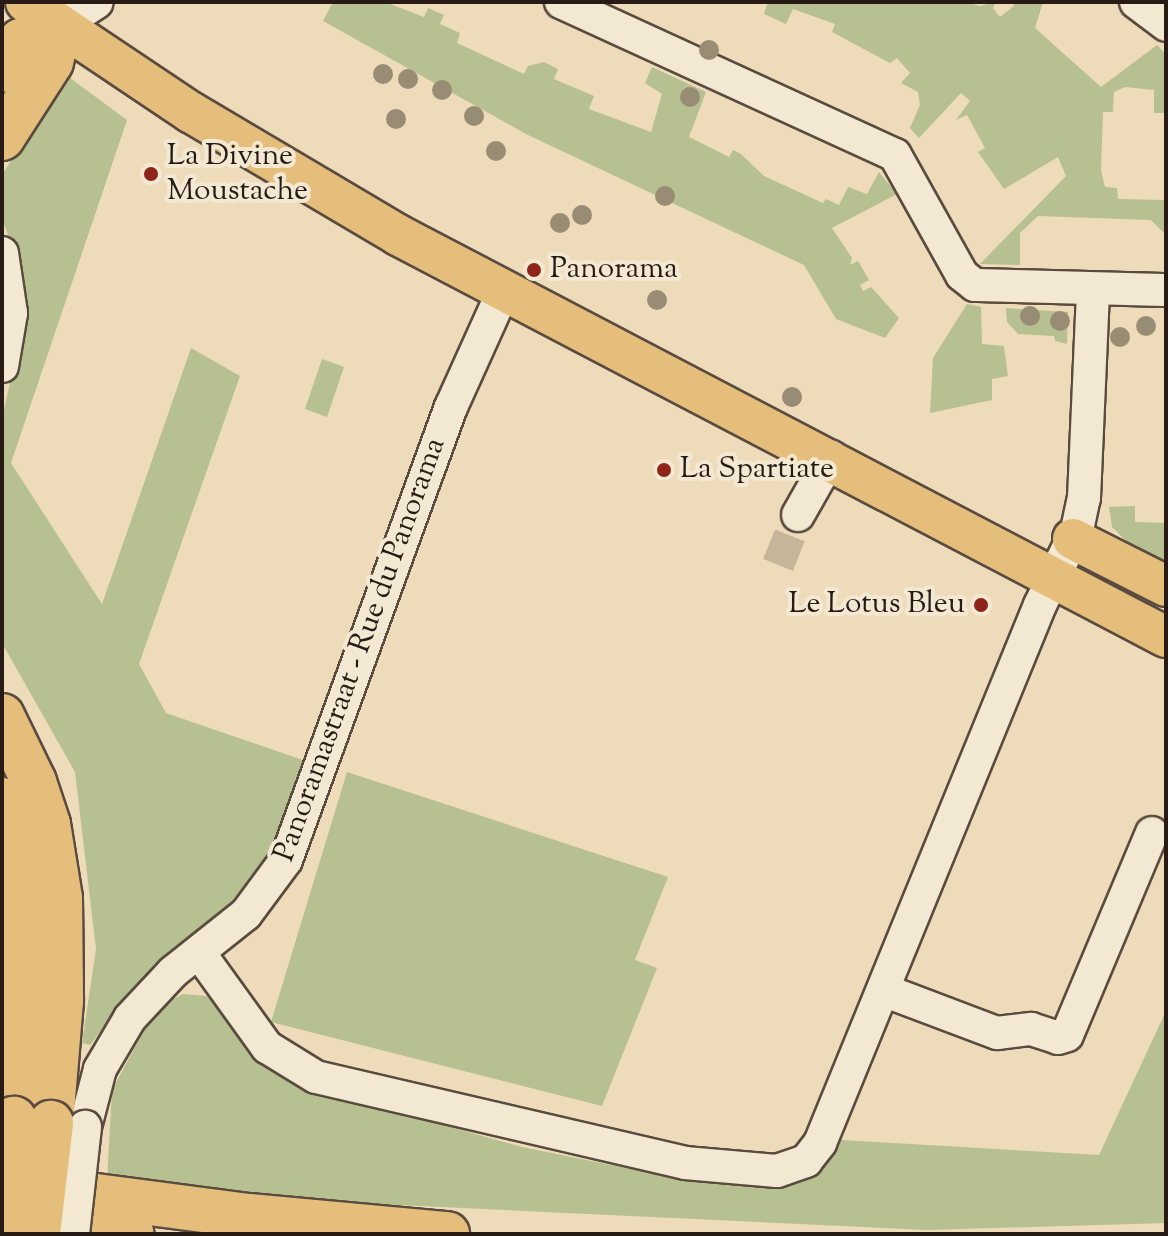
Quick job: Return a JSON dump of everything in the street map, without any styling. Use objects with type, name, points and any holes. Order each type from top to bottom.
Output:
[{"type":"highway","points":[[2,70],[42,14]]},
{"type":"highway","points":[[2,138],[51,62],[42,14]]},
{"type":"highway","points":[[2,716],[43,810],[60,898],[61,1001],[38,1234]]},
{"type":"highway","points":[[2,1222],[50,1123],[26,951],[25,903],[5,830]]},
{"type":"highway","points":[[2,1208],[81,1194],[249,1216],[447,1234]]},
{"type":"highway","points":[[2,1208],[132,1234]]},
{"type":"main road","points":[[42,14],[294,176],[503,292],[831,457],[1166,637]]},
{"type":"main road","points":[[1073,539],[1166,586]]},
{"type":"street","points":[[42,14],[97,2]]},
{"type":"street","points":[[561,2],[895,155],[969,282],[988,288],[1166,290]]},
{"type":"street","points":[[1136,2],[1166,25]]},
{"type":"street","points":[[2,253],[11,313],[2,366]]},
{"type":"street","points":[[200,954],[267,1047],[316,1077],[616,1151],[777,1171],[799,1165],[816,1150],[1073,539],[1084,498],[1093,289]]},
{"type":"street","name":"Panoramastraat - Rue du Panorama","points":[[73,1234],[50,1123],[100,1069],[130,1018],[151,992],[246,914],[286,860],[451,407],[503,292]]},
{"type":"street","points":[[798,515],[831,457]]},
{"type":"street","points":[[883,990],[995,1033],[1031,1029],[1058,1038],[1067,1035],[1152,833]]},
{"type":"green space","points":[[333,2],[385,2],[424,17],[428,8],[444,15],[440,24],[460,33],[457,43],[524,74],[528,66],[544,62],[558,69],[554,79],[594,96],[589,109],[651,132],[662,94],[645,83],[652,67],[706,92],[689,137],[729,157],[733,150],[764,176],[823,203],[826,199],[839,205],[848,187],[867,194],[879,172],[897,194],[832,228],[852,258],[850,265],[858,261],[869,280],[860,285],[863,291],[871,287],[899,318],[885,338],[836,319],[804,265],[528,135],[323,21]]},
{"type":"green space","points":[[768,2],[968,2],[979,6],[996,2],[993,8],[1000,17],[1014,6],[1012,2],[1043,2],[1035,28],[1101,87],[1157,45],[1166,54],[1166,113],[1154,113],[1154,90],[1125,87],[1114,92],[1113,112],[1103,112],[1101,170],[1105,187],[1117,188],[1118,199],[1166,200],[1166,235],[1151,220],[1038,216],[1020,233],[1020,265],[980,264],[1066,176],[1058,157],[1004,189],[978,152],[985,148],[967,115],[956,120],[970,101],[961,93],[919,138],[910,128],[920,105],[918,92],[901,83],[910,73],[897,58],[890,63],[832,32],[835,24],[793,9],[786,24],[764,14]]},
{"type":"green space","points":[[70,78],[127,120],[11,463],[102,604],[191,348],[240,376],[139,664],[166,713],[303,760],[266,862],[216,919],[124,1000],[90,1045],[82,1043],[96,949],[75,772],[2,643],[2,419],[26,309],[23,273],[2,219],[2,175],[61,83]]},
{"type":"green space","points":[[967,304],[981,307],[982,344],[1004,346],[1008,376],[992,379],[992,400],[930,413],[933,358]]},
{"type":"green space","points":[[1006,308],[1068,312],[1067,344],[1055,341],[1054,336],[1018,334],[1007,322]]},
{"type":"green space","points":[[322,359],[344,367],[327,417],[305,409]]},
{"type":"green space","points":[[1135,506],[1135,522],[1166,523],[1166,564],[1131,546],[1112,527],[1109,507]]},
{"type":"green space","points":[[347,772],[668,877],[635,960],[657,968],[602,1106],[271,1022]]},
{"type":"green space","points":[[183,994],[206,996],[337,1095],[522,1147],[690,1181],[785,1186],[830,1161],[841,1140],[1099,1155],[1166,1011],[1166,1223],[927,1230],[336,1202],[107,1180],[112,1090],[156,1008]]},
{"type":"tunnel","points":[[778,565],[798,515]]},
{"type":"place","name":"La Divine Moustache","points":[[151,174]]},
{"type":"place","name":"Panorama","points":[[534,270]]},
{"type":"place","name":"La Spartiate","points":[[664,470]]},
{"type":"place","name":"Le Lotus Bleu","points":[[981,605]]}]
